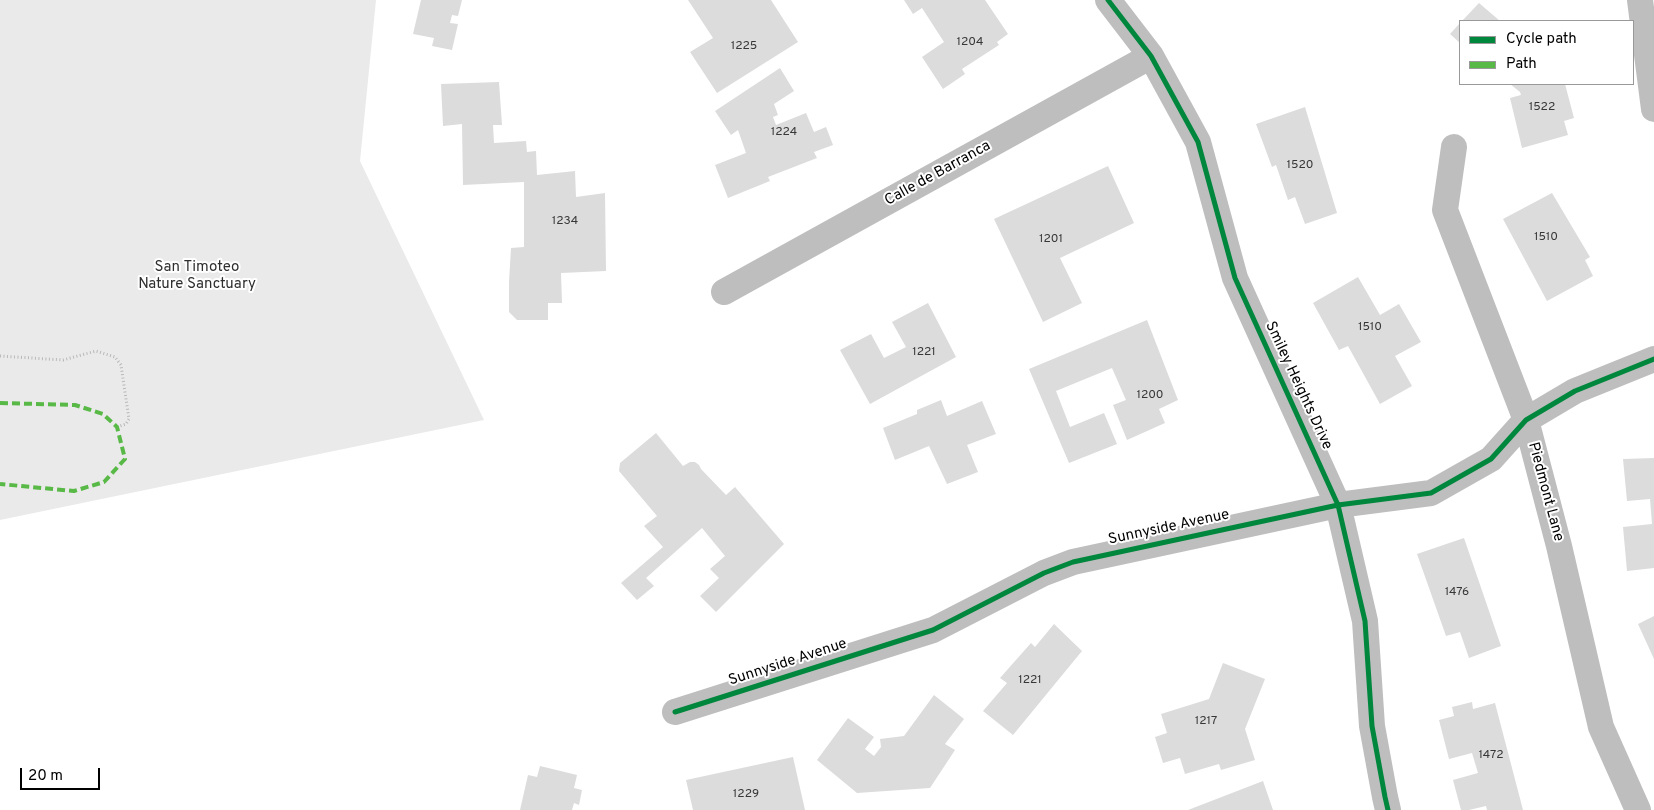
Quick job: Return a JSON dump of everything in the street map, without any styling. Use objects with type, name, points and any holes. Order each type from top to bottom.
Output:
[{"type":"street","name":"Smiley Heights Drive","points":[[1108,0],[1151,56],[1198,142],[1235,278],[1338,505],[1365,621],[1372,726],[1388,810]]},
{"type":"street","points":[[1640,0],[1654,109]]},
{"type":"street","name":"Calle de Barranca","points":[[724,292],[1151,56]]},
{"type":"street","name":"Piedmont Lane","points":[[1454,147],[1445,210],[1526,420],[1559,546],[1601,727],[1638,810]]},
{"type":"street","name":"Sunnyside Avenue","points":[[675,712],[933,630],[1044,573],[1073,562],[1338,505],[1431,493],[1491,459],[1526,420],[1575,391],[1654,359]]},
{"type":"path","points":[[0,356],[63,360],[96,351],[115,357],[120,366],[129,419],[126,424],[117,427]]},
{"type":"green space","name":"San Timoteo Nature Sanctuary","points":[[0,0],[376,0],[360,161],[484,420],[0,520]]},
{"type":"building","points":[[421,0],[462,0],[458,16],[452,15],[450,23],[458,24],[452,50],[432,46],[434,38],[413,34]]},
{"type":"building","points":[[688,0],[771,0],[798,42],[717,93],[690,52],[713,38]]},
{"type":"building","points":[[904,0],[985,0],[1008,34],[997,42],[999,45],[962,69],[965,74],[943,89],[922,57],[944,42],[922,8],[913,14]]},
{"type":"building","points":[[1479,3],[1499,20],[1463,20]]},
{"type":"building","points":[[1459,24],[1459,42],[1450,34]]},
{"type":"building","points":[[780,68],[794,91],[774,104],[778,115],[773,117],[776,125],[806,113],[814,132],[826,127],[833,145],[814,152],[817,158],[768,177],[770,181],[728,198],[715,165],[746,153],[738,130],[731,135],[715,111]]},
{"type":"building","points":[[499,82],[502,125],[493,125],[494,143],[526,141],[527,152],[536,151],[537,175],[575,171],[576,197],[605,193],[606,271],[561,273],[562,303],[548,303],[548,320],[517,320],[509,312],[511,248],[524,247],[524,182],[463,185],[462,124],[443,126],[441,84]]},
{"type":"building","points":[[1511,85],[1565,85],[1574,118],[1564,121],[1568,135],[1522,148],[1510,98],[1521,95]]},
{"type":"building","points":[[1305,107],[1337,213],[1305,224],[1295,197],[1288,200],[1276,165],[1272,167],[1256,124]]},
{"type":"building","points":[[1108,166],[1134,223],[1060,258],[1082,303],[1043,322],[994,219]]},
{"type":"building","points":[[1552,193],[1590,257],[1585,260],[1593,276],[1547,301],[1503,219]]},
{"type":"building","points":[[1358,277],[1380,315],[1399,304],[1421,342],[1395,356],[1412,386],[1380,404],[1348,346],[1339,350],[1313,303]]},
{"type":"building","points":[[928,303],[956,357],[870,404],[840,350],[871,334],[884,358],[906,347],[892,322]]},
{"type":"building","points":[[1147,320],[1178,400],[1159,409],[1165,423],[1127,440],[1113,405],[1126,400],[1112,368],[1056,391],[1070,427],[1104,413],[1117,444],[1069,463],[1029,369]]},
{"type":"building","points":[[941,400],[947,416],[982,401],[996,434],[967,445],[978,472],[947,484],[929,446],[895,460],[883,428],[917,414],[917,410]]},
{"type":"building","points":[[656,433],[683,466],[690,462],[695,462],[726,495],[735,487],[784,544],[716,612],[700,596],[719,578],[710,569],[725,556],[702,528],[646,578],[654,586],[637,600],[621,583],[663,547],[644,526],[657,516],[619,471],[620,463]]},
{"type":"building","points":[[1654,458],[1654,568],[1627,571],[1623,527],[1652,524],[1650,499],[1627,501],[1623,459]]},
{"type":"building","points":[[1464,538],[1501,646],[1469,658],[1460,632],[1446,636],[1417,554]]},
{"type":"building","points":[[1654,616],[1654,659],[1638,624]]},
{"type":"building","points":[[1054,624],[1082,651],[1013,735],[983,711],[1007,683],[1000,678],[1031,643],[1035,647]]},
{"type":"building","points":[[1223,663],[1265,679],[1245,729],[1255,760],[1221,770],[1219,764],[1185,774],[1180,758],[1163,763],[1155,737],[1167,733],[1161,714],[1209,699]]},
{"type":"building","points":[[934,695],[964,719],[945,744],[955,750],[930,788],[857,793],[817,760],[848,718],[874,737],[865,749],[874,756],[881,747],[880,739],[904,736]]},
{"type":"building","points":[[1472,702],[1473,709],[1495,703],[1523,810],[1487,810],[1486,806],[1461,810],[1453,780],[1478,773],[1472,753],[1449,759],[1439,720],[1454,716],[1452,707]]},
{"type":"building","points":[[793,757],[805,810],[693,810],[686,780]]},
{"type":"building","points":[[540,766],[577,775],[574,788],[582,790],[579,805],[574,803],[572,810],[520,810],[528,775],[537,777]]},
{"type":"building","points":[[1263,781],[1273,810],[1188,810]]},
{"type":"marked path","points":[[0,403],[75,405],[103,414],[117,427],[125,459],[104,482],[74,491],[0,484]]},
{"type":"cycle path","points":[[1108,0],[1151,56],[1198,142],[1235,278],[1338,505],[1365,621],[1372,726],[1388,810]]},
{"type":"cycle path","points":[[675,712],[933,630],[1044,573],[1073,562],[1338,505],[1431,493],[1491,459],[1526,420],[1575,391],[1654,359]]}]
